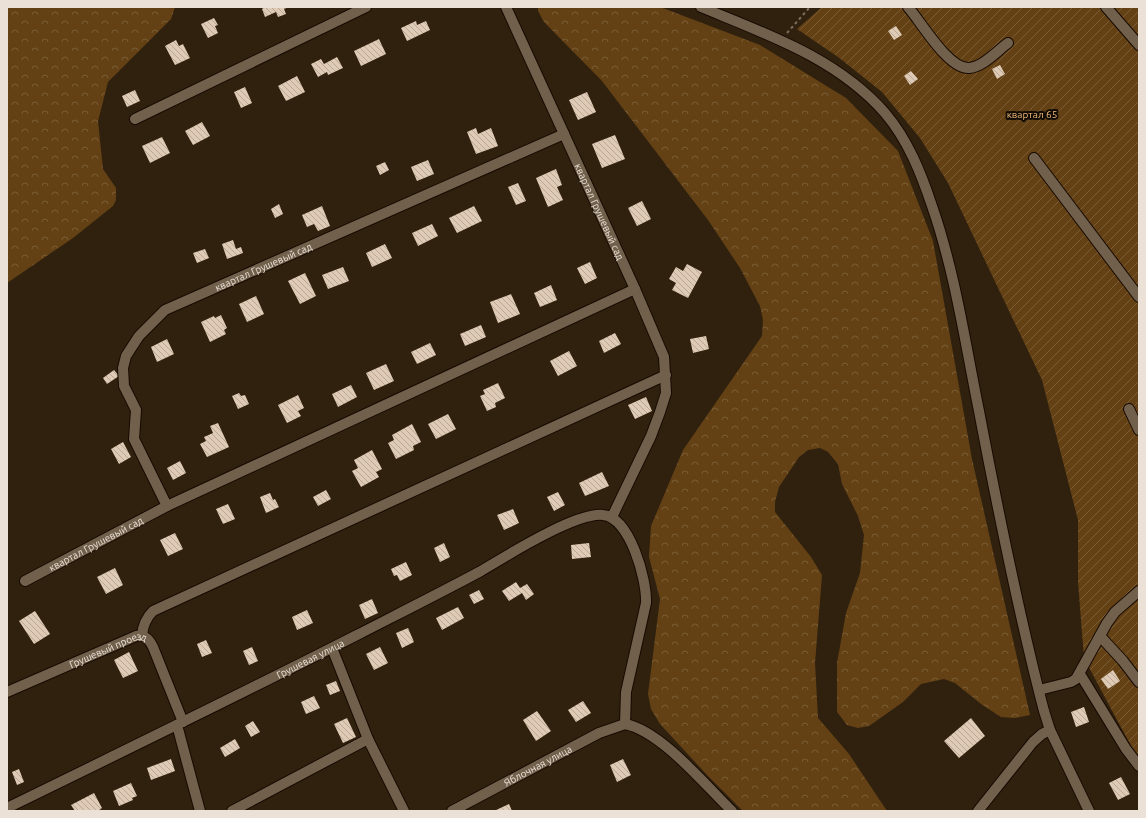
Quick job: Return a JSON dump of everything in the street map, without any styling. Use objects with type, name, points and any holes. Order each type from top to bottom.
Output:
[{"type":"street","points":[[135,119],[366,7]]},
{"type":"street","name":"квартал Грушевый сад","points":[[506,7],[635,289],[664,357],[666,393],[652,436],[612,517]]},
{"type":"street","points":[[701,7],[780,40],[832,68],[859,88],[877,104],[902,137],[921,173],[950,263],[990,467],[1038,690],[1050,730],[1089,811]]},
{"type":"street","points":[[908,7],[947,58],[960,66],[970,68],[982,62],[1008,43]]},
{"type":"street","points":[[1106,7],[1139,45]]},
{"type":"street","name":"квартал Грушевый сад","points":[[167,506],[134,439],[136,410],[124,386],[123,368],[126,356],[139,336],[156,317],[165,310],[564,134]]},
{"type":"street","points":[[1034,158],[1139,297]]},
{"type":"street","name":"квартал Грушевый сад","points":[[25,581],[167,506],[635,289]]},
{"type":"street","points":[[142,635],[143,626],[153,611],[666,375]]},
{"type":"street","points":[[1129,410],[1139,430]]},
{"type":"street","name":"Грушевая улица","points":[[7,808],[332,648],[472,576],[560,527],[601,514],[612,517]]},
{"type":"street","points":[[612,517],[621,526],[629,538],[647,592],[646,603],[626,692],[624,724],[640,729],[667,748],[732,811]]},
{"type":"street","points":[[1038,690],[1070,682],[1080,674],[1100,636],[1115,612],[1139,591]]},
{"type":"street","name":"Грушевый проезд","points":[[7,692],[136,636],[142,635],[149,640],[154,647],[180,724],[200,811]]},
{"type":"street","points":[[1100,636],[1139,682]]},
{"type":"street","points":[[332,648],[368,739],[404,811]]},
{"type":"street","points":[[1080,674],[1126,749],[1139,766]]},
{"type":"street","name":"Яблочная улица","points":[[452,811],[599,733],[624,724]]},
{"type":"street","points":[[978,811],[1033,742],[1042,734],[1050,730]]},
{"type":"street","points":[[232,811],[368,739]]},
{"type":"path","points":[[780,40],[810,7]]},
{"type":"green space","points":[[7,7],[175,7],[171,19],[108,82],[98,121],[103,169],[116,188],[116,200],[113,206],[73,238],[7,283]]},
{"type":"green space","points":[[538,7],[660,7],[760,45],[846,98],[898,151],[933,241],[972,459],[1030,715],[1015,718],[1001,717],[981,704],[955,683],[944,679],[921,684],[903,702],[869,726],[858,728],[847,725],[837,712],[837,663],[846,613],[860,573],[864,535],[858,516],[842,484],[838,464],[828,452],[820,448],[808,450],[799,457],[779,487],[775,502],[775,512],[811,557],[822,575],[815,663],[818,718],[849,754],[887,811],[743,811],[660,724],[651,709],[648,694],[660,599],[649,557],[651,526],[683,450],[762,336],[763,320],[760,306],[740,268],[708,220],[602,81],[544,22],[538,11]]},
{"type":"green space","name":"квартал 65","points":[[822,7],[1139,7],[1139,757],[1131,746],[1084,658],[1078,582],[1078,520],[1042,380],[948,183],[920,138],[882,92],[838,57],[797,29]]},
{"type":"building","points":[[265,7],[289,7],[284,9],[286,14],[278,17],[276,12],[265,17],[262,9]]},
{"type":"building","points":[[214,18],[218,25],[215,26],[218,33],[208,38],[201,24]]},
{"type":"building","points":[[416,21],[417,25],[426,21],[430,30],[407,41],[401,28]]},
{"type":"building","points":[[896,26],[902,35],[894,40],[888,31]]},
{"type":"building","points":[[379,39],[386,54],[361,66],[354,51]]},
{"type":"building","points":[[176,40],[179,46],[183,44],[190,58],[175,65],[165,46]]},
{"type":"building","points":[[337,57],[343,68],[328,75],[327,72],[318,77],[311,64],[321,59],[324,64]]},
{"type":"building","points":[[1000,65],[1005,74],[997,79],[992,69]]},
{"type":"building","points":[[911,71],[918,79],[910,85],[904,76]]},
{"type":"building","points":[[297,76],[305,92],[286,101],[278,86]]},
{"type":"building","points":[[245,87],[252,103],[241,108],[234,92]]},
{"type":"building","points":[[135,90],[140,101],[127,107],[122,96]]},
{"type":"building","points":[[587,92],[596,112],[578,120],[569,100]]},
{"type":"building","points":[[202,122],[210,136],[193,145],[185,131]]},
{"type":"building","points":[[476,128],[478,134],[491,128],[498,146],[476,154],[467,132]]},
{"type":"building","points":[[615,135],[625,159],[602,168],[592,144]]},
{"type":"building","points":[[162,137],[170,153],[150,163],[142,146]]},
{"type":"building","points":[[428,160],[434,174],[417,181],[411,167]]},
{"type":"building","points":[[385,162],[389,170],[380,175],[376,166]]},
{"type":"building","points":[[556,169],[562,185],[557,187],[563,200],[548,207],[536,178]]},
{"type":"building","points":[[518,183],[526,201],[516,205],[508,187]]},
{"type":"building","points":[[642,201],[651,219],[637,226],[628,208]]},
{"type":"building","points":[[279,204],[283,214],[275,218],[271,209]]},
{"type":"building","points":[[322,206],[330,226],[318,231],[314,224],[307,227],[302,215]]},
{"type":"building","points":[[474,206],[482,221],[457,233],[449,218]]},
{"type":"building","points":[[432,224],[438,236],[418,246],[412,233]]},
{"type":"building","points":[[233,240],[236,249],[241,247],[243,253],[227,259],[222,244]]},
{"type":"building","points":[[385,244],[392,258],[372,267],[366,253]]},
{"type":"building","points":[[205,249],[209,258],[197,263],[193,253]]},
{"type":"building","points":[[590,262],[597,278],[585,284],[577,268]]},
{"type":"building","points":[[687,264],[702,272],[688,298],[672,290],[676,283],[669,279],[676,267],[683,271]]},
{"type":"building","points":[[343,267],[349,281],[328,289],[322,275]]},
{"type":"building","points":[[305,273],[316,296],[300,304],[288,281]]},
{"type":"building","points":[[551,285],[557,300],[540,307],[534,293]]},
{"type":"building","points":[[511,294],[520,314],[498,323],[490,302]]},
{"type":"building","points":[[256,296],[264,314],[247,322],[239,304]]},
{"type":"building","points":[[221,315],[227,328],[224,330],[226,334],[210,342],[201,322],[214,316],[215,318]]},
{"type":"building","points":[[481,325],[486,337],[465,346],[460,334]]},
{"type":"building","points":[[615,333],[621,344],[604,353],[599,341]]},
{"type":"building","points":[[706,336],[709,349],[693,353],[690,339]]},
{"type":"building","points":[[167,339],[174,354],[157,362],[151,347]]},
{"type":"building","points":[[430,343],[436,355],[417,364],[411,352]]},
{"type":"building","points":[[569,351],[577,366],[558,376],[550,361]]},
{"type":"building","points":[[386,364],[394,381],[374,390],[366,373]]},
{"type":"building","points":[[114,370],[119,376],[107,384],[103,378]]},
{"type":"building","points":[[498,383],[505,398],[495,403],[496,407],[487,411],[480,396],[485,394],[483,390]]},
{"type":"building","points":[[351,385],[357,397],[338,407],[332,394]]},
{"type":"building","points":[[239,393],[241,396],[245,395],[249,404],[238,409],[232,396]]},
{"type":"building","points":[[298,395],[304,408],[298,411],[301,416],[287,423],[278,405]]},
{"type":"building","points":[[646,397],[652,411],[635,419],[628,405]]},
{"type":"building","points":[[448,414],[456,429],[436,439],[428,424]]},
{"type":"building","points":[[218,423],[229,447],[207,457],[200,444],[206,441],[204,437],[213,433],[210,426]]},
{"type":"building","points":[[412,424],[421,442],[413,446],[414,450],[396,459],[388,443],[394,440],[392,435]]},
{"type":"building","points":[[123,442],[131,457],[119,464],[111,449]]},
{"type":"building","points":[[372,450],[382,469],[376,472],[379,477],[361,487],[352,471],[358,468],[354,460]]},
{"type":"building","points":[[180,461],[186,473],[173,480],[167,468]]},
{"type":"building","points":[[602,472],[609,486],[585,496],[579,483]]},
{"type":"building","points":[[326,490],[331,499],[318,506],[313,497]]},
{"type":"building","points":[[558,492],[565,505],[554,511],[547,497]]},
{"type":"building","points":[[270,493],[273,500],[275,499],[279,507],[266,513],[260,497]]},
{"type":"building","points":[[228,504],[235,519],[223,524],[216,509]]},
{"type":"building","points":[[513,509],[519,523],[504,530],[497,515]]},
{"type":"building","points":[[175,533],[183,549],[168,556],[160,540]]},
{"type":"building","points":[[444,543],[450,557],[440,562],[434,548]]},
{"type":"building","points":[[589,543],[591,557],[572,559],[571,545]]},
{"type":"building","points":[[406,562],[412,575],[400,581],[397,575],[394,576],[391,569]]},
{"type":"building","points":[[115,568],[123,585],[106,594],[97,577]]},
{"type":"building","points":[[516,582],[520,588],[527,584],[534,594],[526,600],[522,593],[509,601],[502,591]]},
{"type":"building","points":[[479,590],[484,599],[474,604],[469,595]]},
{"type":"building","points":[[372,599],[378,613],[365,619],[359,605]]},
{"type":"building","points":[[458,607],[464,618],[442,630],[436,618]]},
{"type":"building","points":[[307,610],[313,623],[297,630],[292,617]]},
{"type":"building","points":[[35,611],[50,634],[34,644],[19,621]]},
{"type":"building","points":[[408,628],[414,642],[402,648],[396,633]]},
{"type":"building","points":[[206,640],[212,653],[202,657],[197,644]]},
{"type":"building","points":[[252,647],[258,661],[249,665],[243,651]]},
{"type":"building","points":[[380,647],[388,663],[374,670],[366,654]]},
{"type":"building","points":[[129,652],[138,671],[123,678],[114,660]]},
{"type":"building","points":[[1113,670],[1120,681],[1108,689],[1101,679]]},
{"type":"building","points":[[336,681],[340,691],[330,695],[326,685]]},
{"type":"building","points":[[314,696],[320,708],[306,714],[301,702]]},
{"type":"building","points":[[583,701],[591,713],[576,722],[568,710]]},
{"type":"building","points":[[1084,707],[1089,722],[1076,727],[1071,712]]},
{"type":"building","points":[[537,711],[551,731],[536,741],[523,720]]},
{"type":"building","points":[[347,718],[356,737],[343,743],[334,724]]},
{"type":"building","points":[[971,718],[985,736],[959,758],[944,741]]},
{"type":"building","points":[[253,721],[260,732],[251,737],[245,726]]},
{"type":"building","points":[[235,739],[240,748],[225,757],[220,748]]},
{"type":"building","points":[[171,759],[175,771],[151,780],[147,768]]},
{"type":"building","points":[[623,759],[631,775],[617,782],[610,765]]},
{"type":"building","points":[[19,769],[24,782],[17,785],[12,772]]},
{"type":"building","points":[[1121,777],[1130,794],[1118,800],[1109,783]]},
{"type":"building","points":[[131,783],[137,796],[132,798],[133,800],[119,806],[113,791]]},
{"type":"building","points":[[94,793],[102,808],[98,811],[75,811],[71,805]]},
{"type":"building","points":[[509,804],[512,811],[494,811]]}]
